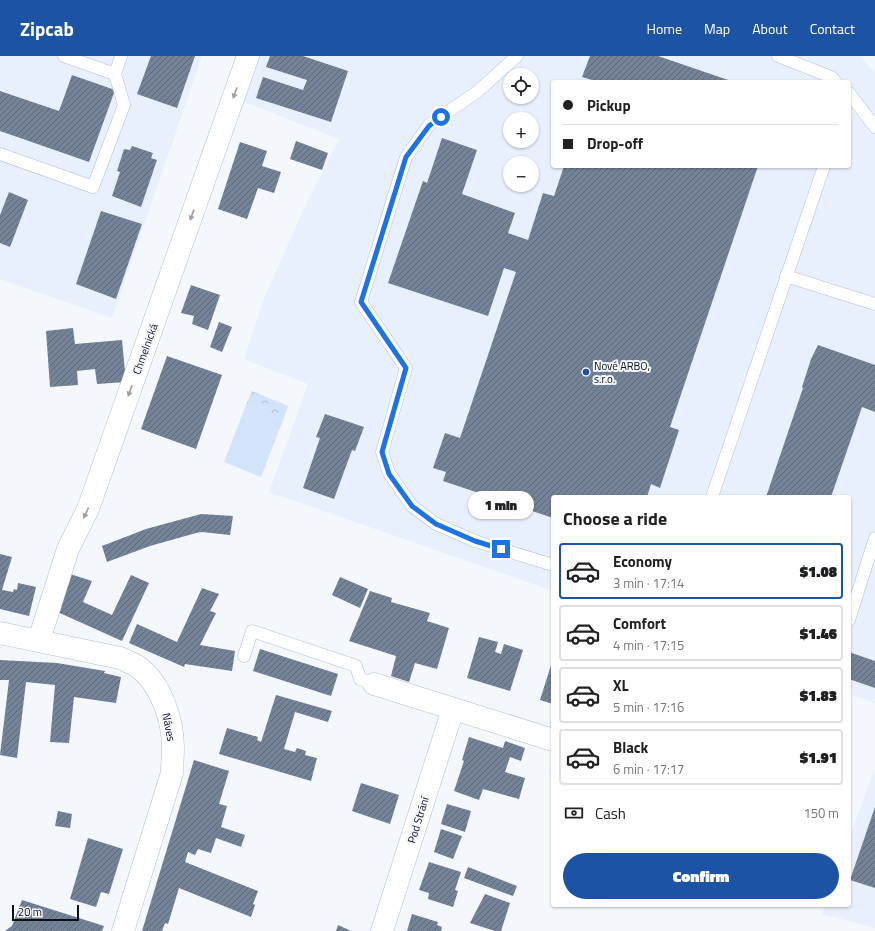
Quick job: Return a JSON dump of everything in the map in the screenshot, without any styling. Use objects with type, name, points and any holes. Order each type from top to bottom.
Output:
[{"type":"street","name":"Chmelnická","points":[[39,640],[68,549],[88,509],[248,56]]},
{"type":"street","name":"Náves","points":[[0,633],[120,658],[137,667],[148,677],[158,691],[166,709],[171,728],[173,748],[172,773],[123,931]]},
{"type":"street","points":[[374,684],[551,739]]},
{"type":"street","name":"Pod Strání","points":[[382,931],[453,708]]},
{"type":"lane","points":[[64,56],[115,74]]},
{"type":"lane","points":[[0,154],[93,187],[124,105],[115,74],[120,56]]},
{"type":"lane","points":[[517,56],[477,92],[429,126],[406,157],[361,302],[406,368],[382,452],[389,474],[412,506],[436,524],[475,541],[551,564]]},
{"type":"lane","points":[[778,56],[832,77],[834,80]]},
{"type":"lane","points":[[851,97],[875,127]]},
{"type":"lane","points":[[713,495],[823,168]]},
{"type":"lane","points":[[786,276],[875,304]]},
{"type":"lane","points":[[851,614],[875,538]]},
{"type":"lane","points":[[244,656],[252,631],[356,666],[360,679],[374,684]]},
{"type":"shaded area","points":[[0,56],[202,56],[112,318],[0,279]]},
{"type":"shaded area","points":[[253,56],[860,56],[875,72],[875,703],[851,695],[851,495],[551,495],[551,590],[269,492],[308,384],[244,359],[265,296],[308,200],[339,139],[237,99]]},
{"type":"shaded area","points":[[875,768],[875,928],[822,914],[824,907],[851,907],[851,834]]},
{"type":"green space","points":[[252,391],[288,406],[283,420],[246,405]]},
{"type":"green space","points":[[246,405],[283,420],[261,477],[224,462]]},
{"type":"building","points":[[151,56],[195,56],[177,108],[137,94]]},
{"type":"building","points":[[270,56],[303,56],[348,71],[331,122],[256,98],[263,77],[303,90],[307,80],[266,67]]},
{"type":"building","points":[[590,56],[658,56],[728,80],[592,80],[582,77]]},
{"type":"building","points":[[72,75],[115,90],[89,162],[0,131],[0,91],[59,111]]},
{"type":"building","name":"Nové ARBO, s.r.o.","points":[[442,138],[477,150],[462,194],[515,213],[508,233],[528,240],[543,193],[554,196],[563,168],[757,168],[670,427],[679,430],[660,488],[651,484],[648,495],[551,495],[551,517],[443,481],[446,472],[433,468],[445,433],[460,438],[516,272],[504,268],[488,316],[388,283],[423,181],[427,183]]},
{"type":"building","points":[[296,141],[328,153],[322,170],[290,159]]},
{"type":"building","points":[[240,142],[267,151],[262,166],[281,172],[274,193],[258,188],[247,219],[218,209]]},
{"type":"building","points":[[132,146],[153,153],[151,158],[157,160],[141,207],[112,196],[120,172],[117,171],[124,149],[130,150]]},
{"type":"building","points":[[9,192],[28,200],[10,247],[0,243],[0,215]]},
{"type":"building","points":[[101,211],[142,224],[116,299],[76,284]]},
{"type":"building","points":[[191,285],[220,295],[208,330],[192,324],[194,316],[181,313]]},
{"type":"building","points":[[219,322],[232,327],[222,352],[210,347]]},
{"type":"building","points":[[73,328],[75,344],[122,340],[126,382],[97,384],[95,369],[77,371],[78,385],[50,387],[46,331]]},
{"type":"building","points":[[818,345],[875,365],[875,412],[862,407],[832,495],[767,495],[803,388],[802,387],[811,359]]},
{"type":"building","points":[[167,356],[222,375],[196,449],[141,429]]},
{"type":"building","points":[[325,414],[364,427],[355,451],[352,450],[334,499],[303,488],[320,438],[316,437]]},
{"type":"building","points":[[201,514],[233,516],[230,535],[202,532],[196,533],[150,546],[107,562],[102,546],[146,529]]},
{"type":"building","points":[[0,554],[12,557],[2,590],[13,592],[14,589],[17,590],[18,583],[36,587],[29,616],[0,609]]},
{"type":"building","points":[[67,573],[92,581],[83,602],[112,615],[131,575],[149,583],[122,641],[53,610]]},
{"type":"building","points":[[340,577],[368,589],[360,608],[332,595]]},
{"type":"building","points":[[202,588],[219,594],[210,611],[216,613],[200,645],[235,651],[232,671],[185,664],[184,667],[129,643],[137,624],[177,642]]},
{"type":"building","points":[[370,591],[392,598],[391,602],[430,613],[427,621],[449,628],[437,669],[415,663],[409,682],[391,676],[396,656],[349,641]]},
{"type":"building","points":[[479,637],[498,642],[495,652],[501,654],[504,644],[523,650],[510,691],[467,678]]},
{"type":"building","points":[[260,649],[338,674],[331,696],[253,671]]},
{"type":"building","points":[[851,653],[875,661],[875,688],[851,680]]},
{"type":"building","points":[[0,660],[57,663],[105,671],[104,673],[121,677],[116,703],[74,697],[69,743],[50,742],[55,685],[26,682],[17,758],[0,755],[9,680],[0,680]]},
{"type":"building","points":[[551,665],[551,703],[540,700]]},
{"type":"building","points":[[276,695],[332,711],[328,722],[295,712],[284,749],[295,752],[297,748],[306,751],[305,755],[317,758],[311,781],[219,754],[227,728],[258,737],[257,740],[261,742]]},
{"type":"building","points":[[469,737],[503,748],[505,741],[525,748],[521,761],[510,757],[505,772],[525,778],[519,799],[483,789],[479,800],[454,791],[464,761],[462,760]]},
{"type":"building","points":[[194,760],[229,771],[219,804],[227,806],[221,827],[245,835],[241,847],[216,838],[211,853],[198,849],[195,855],[188,852],[185,862],[258,891],[253,904],[255,905],[251,917],[179,888],[168,924],[165,923],[162,931],[142,931]]},
{"type":"building","points":[[361,783],[399,795],[390,824],[352,811]]},
{"type":"building","points":[[447,804],[471,811],[465,832],[441,824]]},
{"type":"building","points":[[875,807],[875,888],[851,880]]},
{"type":"building","points":[[58,811],[72,814],[70,828],[55,826]]},
{"type":"building","points":[[441,829],[462,836],[453,859],[434,852]]},
{"type":"building","points":[[88,838],[123,849],[109,894],[101,892],[96,907],[70,899]]},
{"type":"building","points":[[429,862],[461,872],[455,890],[458,891],[453,907],[428,899],[429,893],[419,890]]},
{"type":"building","points":[[468,867],[517,886],[513,896],[464,878]]},
{"type":"building","points":[[485,894],[510,903],[501,931],[495,931],[470,923]]},
{"type":"building","points":[[22,900],[104,926],[102,931],[5,931],[12,926]]},
{"type":"building","points":[[412,914],[438,922],[437,925],[442,927],[441,931],[407,931]]},
{"type":"building","points":[[338,925],[351,931],[336,931]]},
{"type":"place","name":"Nové ARBO, s.r.o.","points":[[586,372]]},
{"type":"route","points":[[441,117],[429,126],[406,157],[361,302],[406,368],[382,452],[389,474],[412,506],[436,524],[475,541],[501,549]]}]
